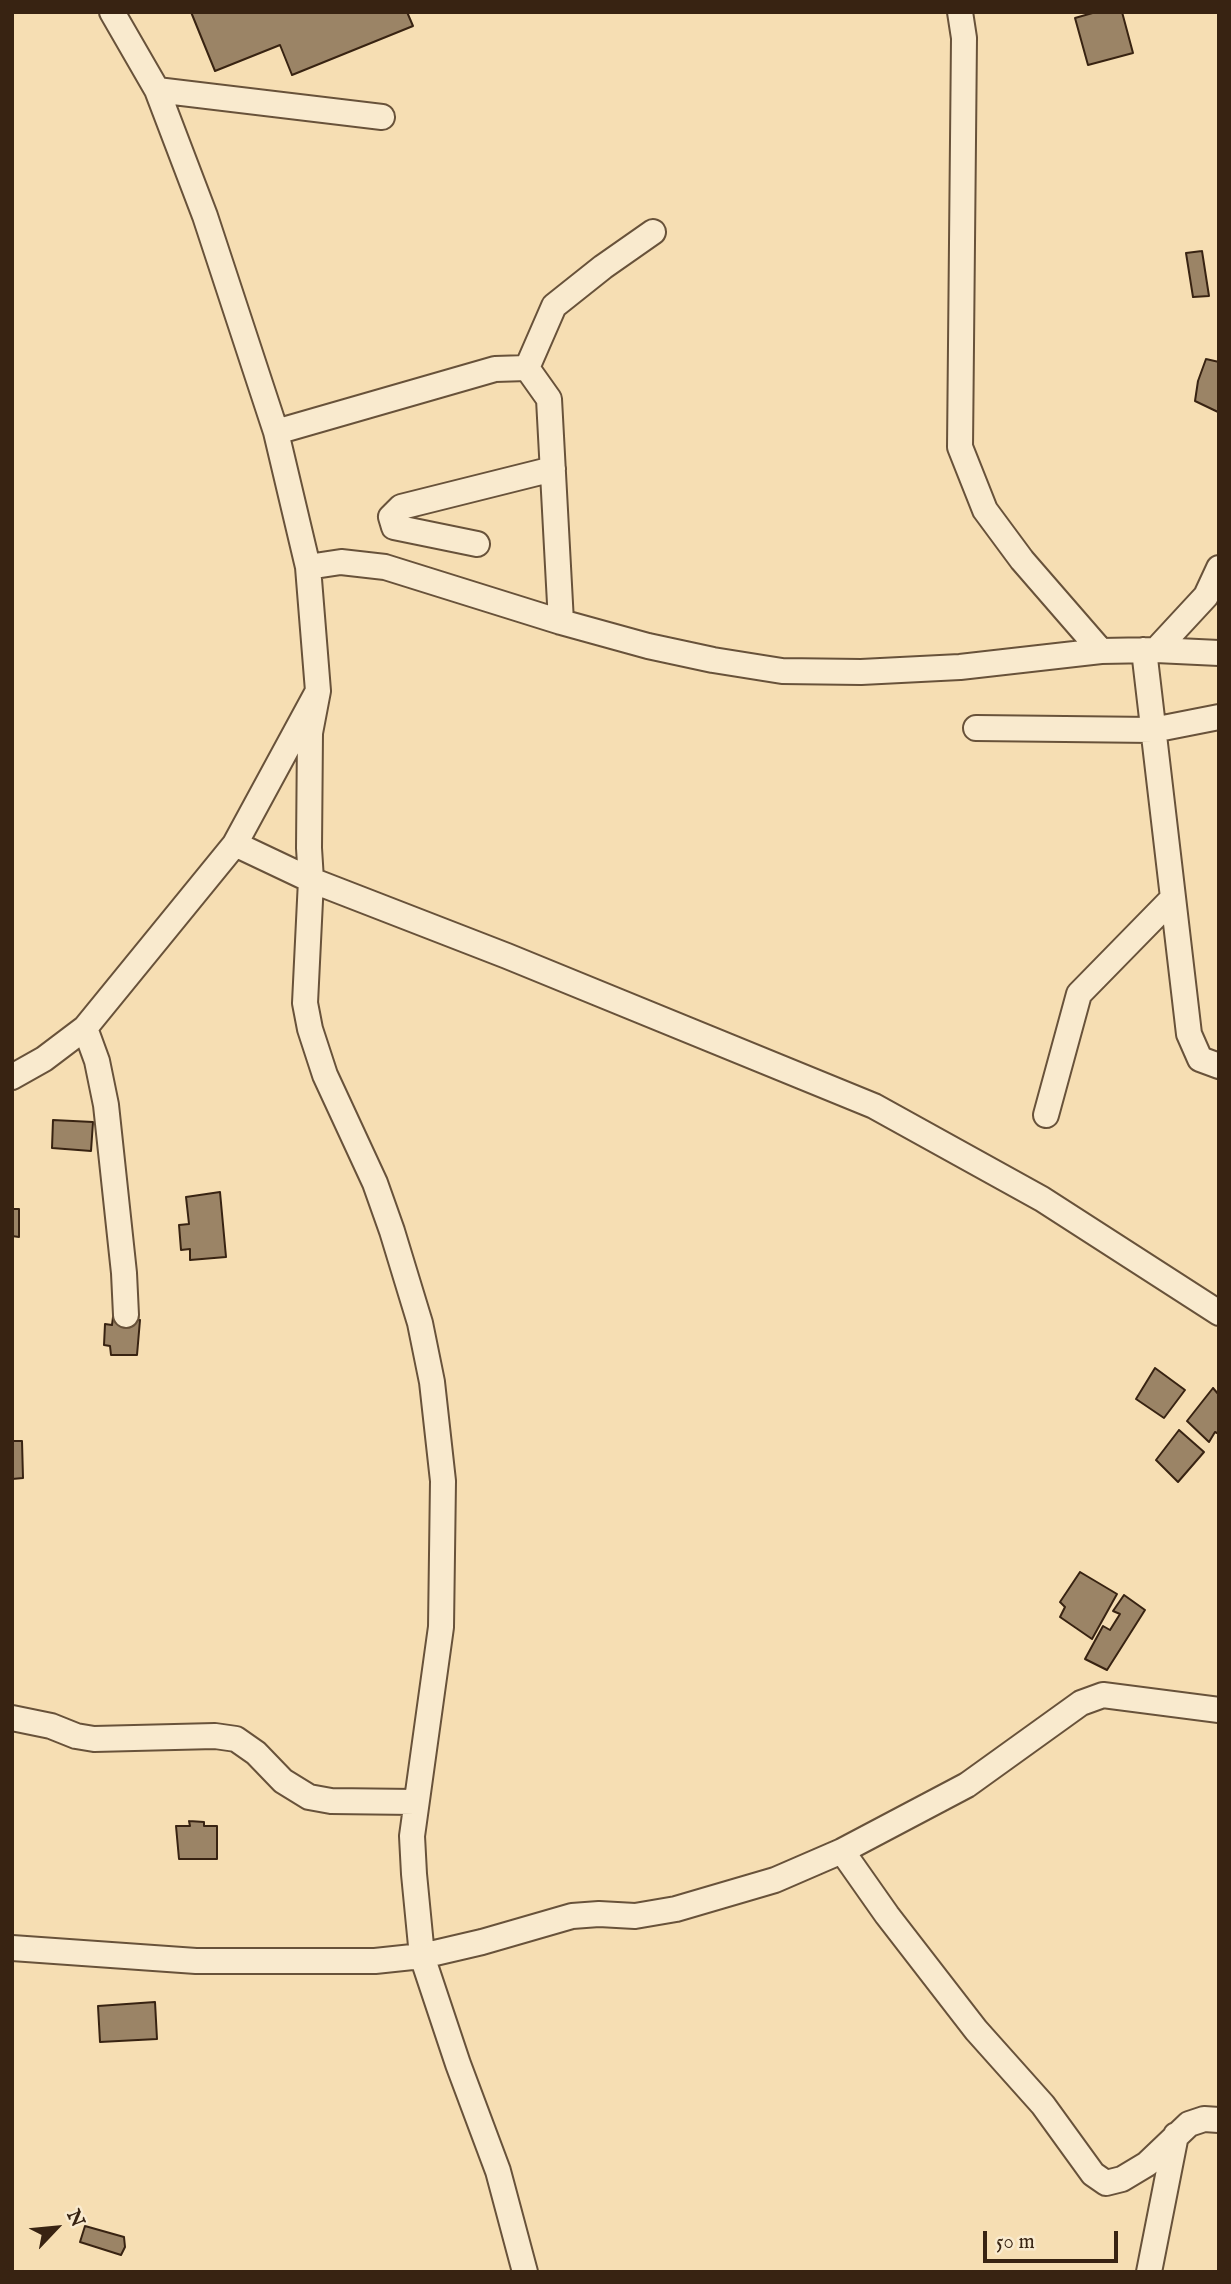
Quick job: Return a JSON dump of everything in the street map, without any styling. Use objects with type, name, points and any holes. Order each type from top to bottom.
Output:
[{"type":"street","points":[[112,12],[157,90],[205,216],[276,432],[308,567],[318,691],[310,733],[310,880],[305,1003],[310,1029],[325,1075],[375,1183],[420,1323],[433,1394],[443,1481],[441,1627],[412,1836],[422,1956],[498,2171],[525,2272]]},
{"type":"street","points":[[960,12],[964,38],[960,447],[985,510],[1022,560],[1101,651]]},
{"type":"street","points":[[157,90],[382,117]]},
{"type":"street","points":[[527,368],[554,306],[653,232]]},
{"type":"street","points":[[276,432],[495,369],[527,368]]},
{"type":"street","points":[[527,368],[549,398],[561,622]]},
{"type":"street","points":[[477,544],[394,527],[391,517],[401,507],[553,469]]},
{"type":"street","points":[[308,567],[341,562],[385,567],[561,622],[649,646],[782,671],[861,672],[960,667],[1101,651],[1219,653]]},
{"type":"street","points":[[1219,569],[1206,596],[1150,650],[1153,730],[1189,1034],[1200,1059],[1219,1066]]},
{"type":"street","points":[[12,1077],[44,1059],[85,1028],[235,844],[318,691]]},
{"type":"street","points":[[975,727],[1153,730],[1219,717]]},
{"type":"street","points":[[235,844],[310,880],[507,956],[874,1106],[1042,1199],[1219,1313]]},
{"type":"street","points":[[1045,1115],[1079,994],[1173,898]]},
{"type":"street","points":[[85,1028],[97,1061],[106,1105],[126,1315]]},
{"type":"street","points":[[12,1948],[196,1961],[374,1961],[422,1956],[572,1916],[635,1916],[676,1909],[775,1880],[842,1851],[967,1785],[1081,1703],[1103,1695],[1219,1710]]},
{"type":"street","points":[[12,1718],[34,1721],[94,1739],[215,1736],[236,1739],[256,1753],[283,1781],[309,1797],[331,1801],[415,1802]]},
{"type":"street","points":[[842,1851],[895,1926],[976,2030],[1043,2105],[1093,2174],[1107,2183],[1122,2179],[1147,2164],[1189,2124],[1204,2119],[1219,2120]]},
{"type":"street","points":[[1149,2272],[1176,2136]]},
{"type":"building","points":[[191,12],[407,12],[413,26],[292,75],[280,45],[215,71]]},
{"type":"building","points":[[1096,12],[1122,12],[1133,53],[1088,65],[1075,18]]},
{"type":"building","points":[[1202,251],[1209,296],[1193,297],[1186,253]]},
{"type":"building","points":[[1206,359],[1219,362],[1218,412],[1195,401],[1198,381]]},
{"type":"building","points":[[53,1120],[93,1122],[91,1151],[52,1148]]},
{"type":"building","points":[[220,1192],[226,1257],[190,1260],[190,1249],[181,1250],[179,1225],[189,1224],[186,1197]]},
{"type":"building","points":[[12,1209],[19,1209],[19,1237],[12,1236]]},
{"type":"building","points":[[113,1317],[140,1320],[137,1355],[111,1355],[110,1346],[104,1345],[105,1324],[112,1325]]},
{"type":"building","points":[[1155,1368],[1185,1390],[1164,1418],[1136,1399]]},
{"type":"building","points":[[1213,1388],[1219,1395],[1219,1434],[1215,1432],[1209,1442],[1187,1421]]},
{"type":"building","points":[[1179,1430],[1204,1452],[1178,1482],[1156,1460]]},
{"type":"building","points":[[12,1441],[22,1441],[23,1478],[12,1479]]},
{"type":"building","points":[[1080,1572],[1117,1594],[1092,1639],[1060,1617],[1065,1607],[1060,1602]]},
{"type":"building","points":[[1124,1595],[1145,1610],[1107,1670],[1085,1659],[1103,1626],[1110,1630],[1120,1614],[1113,1611]]},
{"type":"building","points":[[189,1821],[204,1822],[204,1826],[217,1826],[217,1859],[179,1859],[176,1826],[190,1826]]},
{"type":"building","points":[[155,2002],[157,2039],[100,2042],[98,2006]]},
{"type":"building","points":[[85,2226],[124,2237],[125,2247],[121,2255],[80,2242]]}]
